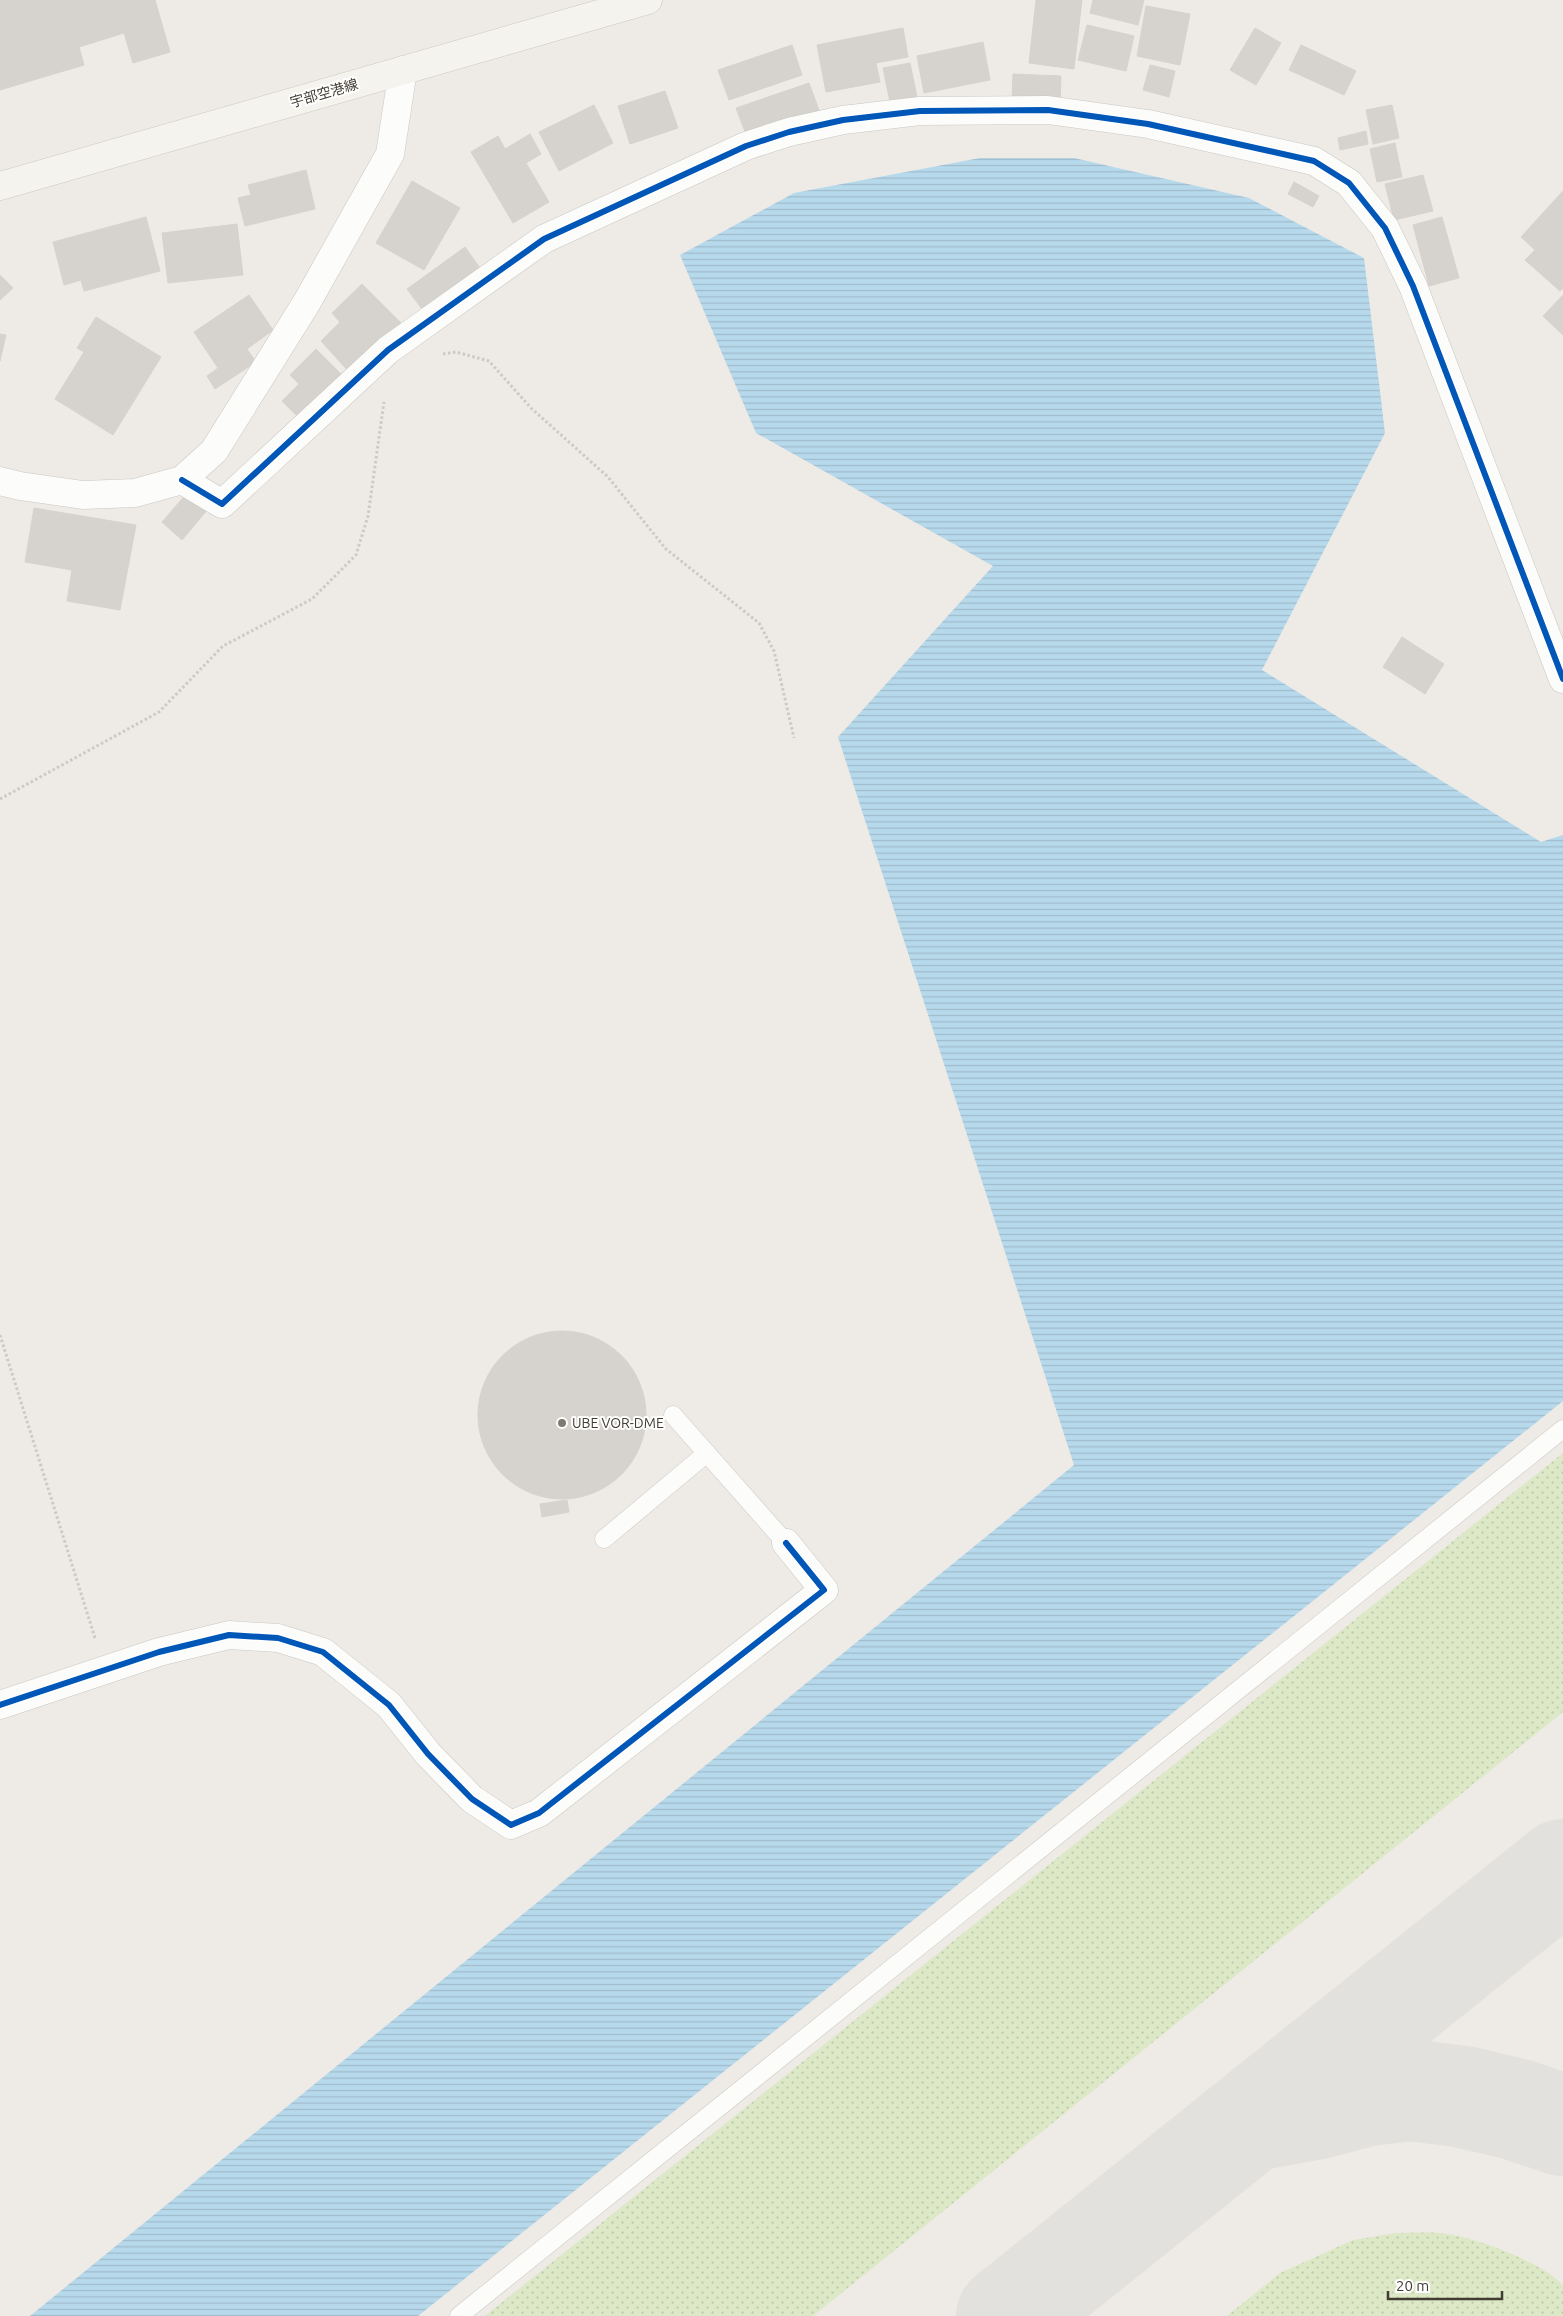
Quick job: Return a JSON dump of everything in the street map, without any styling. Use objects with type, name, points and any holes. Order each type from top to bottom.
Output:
[{"type":"main road","name":"宇部空港線","points":[[0,186],[643,1]]},
{"type":"street","points":[[0,481],[20,486],[83,495],[135,493],[182,480],[214,451],[307,302],[390,154],[403,70]]},
{"type":"street","points":[[182,480],[222,504],[388,350],[544,239],[746,146],[789,132],[843,120],[920,111],[1048,110],[1148,124],[1314,161],[1349,183],[1385,228],[1414,286],[1563,679]]},
{"type":"street","points":[[0,1705],[158,1652],[230,1635],[278,1638],[323,1652],[389,1705],[428,1754],[472,1799],[511,1826],[539,1813],[824,1590],[786,1543]]},
{"type":"lane","points":[[673,1414],[786,1543]]},
{"type":"lane","points":[[459,2316],[1563,1429]]},
{"type":"lane","points":[[604,1539],[707,1453]]},
{"type":"path","points":[[0,799],[159,712],[223,646],[312,600],[356,555],[368,516],[382,416],[388,350]]},
{"type":"path","points":[[437,355],[456,352],[489,361],[531,408],[608,477],[666,548],[759,623],[774,651],[794,738]]},
{"type":"path","points":[[0,1336],[105,1670]]},
{"type":"green space","points":[[1563,1453],[1563,1712],[813,2316],[485,2316]]},
{"type":"green space","points":[[1397,2233],[1453,2235],[1487,2244],[1539,2267],[1563,2285],[1563,2316],[1227,2316],[1280,2273],[1353,2240]]},
{"type":"water","points":[[980,158],[1074,158],[1249,198],[1364,258],[1385,433],[1262,670],[1541,842],[1563,835],[1563,1401],[418,2316],[30,2316],[1074,1465],[838,737],[993,566],[756,433],[680,255],[794,193]]},
{"type":"building","points":[[0,0],[155,0],[170,52],[133,63],[124,33],[79,47],[84,65],[0,90]]},
{"type":"building","points":[[1036,0],[1082,0],[1074,69],[1029,63]]},
{"type":"building","points":[[1093,0],[1144,0],[1138,25],[1090,13]]},
{"type":"building","points":[[1146,6],[1190,14],[1180,65],[1137,56]]},
{"type":"building","points":[[1087,25],[1134,36],[1126,71],[1078,60]]},
{"type":"building","points":[[903,28],[908,57],[876,63],[880,82],[826,92],[817,45]]},
{"type":"building","points":[[1255,28],[1281,43],[1256,85],[1230,70]]},
{"type":"building","points":[[983,42],[990,80],[924,93],[917,56]]},
{"type":"building","points":[[792,45],[802,75],[729,100],[718,70]]},
{"type":"building","points":[[1301,45],[1356,71],[1344,95],[1289,70]]},
{"type":"building","points":[[910,63],[917,97],[890,102],[883,68]]},
{"type":"building","points":[[1150,65],[1175,71],[1169,97],[1143,90]]},
{"type":"building","points":[[1013,74],[1061,76],[1060,103],[1012,101]]},
{"type":"building","points":[[809,83],[820,113],[747,137],[736,108]]},
{"type":"building","points":[[665,91],[678,128],[630,144],[618,106]]},
{"type":"building","points":[[594,105],[613,143],[559,171],[539,132]]},
{"type":"building","points":[[1392,105],[1399,138],[1373,144],[1366,110]]},
{"type":"building","points":[[1366,131],[1368,144],[1340,150],[1338,138]]},
{"type":"building","points":[[530,134],[541,154],[526,163],[549,202],[513,223],[471,152],[498,136],[505,149]]},
{"type":"building","points":[[1395,143],[1402,177],[1377,182],[1370,149]]},
{"type":"building","points":[[306,170],[315,209],[245,226],[238,198],[251,195],[248,185]]},
{"type":"building","points":[[1423,175],[1433,211],[1394,220],[1385,184]]},
{"type":"building","points":[[412,181],[460,208],[424,270],[376,243]]},
{"type":"building","points":[[1294,182],[1319,196],[1313,207],[1288,194]]},
{"type":"building","points":[[1563,191],[1563,288],[1560,291],[1525,260],[1535,250],[1521,237]]},
{"type":"building","points":[[146,217],[160,271],[84,291],[81,280],[64,285],[53,242]]},
{"type":"building","points":[[1442,217],[1459,278],[1429,286],[1413,225]]},
{"type":"building","points":[[237,224],[243,275],[168,283],[162,233]]},
{"type":"building","points":[[465,247],[480,268],[422,309],[407,289]]},
{"type":"building","points":[[0,275],[13,288],[0,300]]},
{"type":"building","points":[[362,284],[402,324],[350,373],[321,341],[340,322],[332,313]]},
{"type":"building","points":[[249,295],[273,330],[247,349],[256,362],[215,389],[207,376],[218,368],[194,332]]},
{"type":"building","points":[[1563,295],[1563,335],[1543,316]]},
{"type":"building","points":[[96,317],[161,357],[113,435],[55,399],[84,352],[77,348]]},
{"type":"building","points":[[0,334],[6,335],[0,361]]},
{"type":"building","points":[[316,349],[344,377],[300,419],[282,401],[299,384],[290,375]]},
{"type":"building","points":[[188,492],[208,509],[182,540],[162,522]]},
{"type":"building","points":[[34,508],[136,525],[120,610],[67,601],[72,570],[25,562]]},
{"type":"building","points":[[1402,637],[1444,664],[1425,694],[1383,667]]},
{"type":"building","name":"UBE VOR-DME","points":[[562,1331],[586,1335],[601,1341],[609,1345],[627,1362],[632,1368],[642,1391],[646,1415],[642,1439],[636,1454],[632,1462],[615,1480],[609,1485],[586,1495],[562,1499],[538,1495],[523,1489],[515,1485],[497,1468],[492,1462],[482,1439],[478,1415],[482,1391],[488,1376],[492,1368],[509,1350],[515,1345],[538,1335]]},
{"type":"building","points":[[567,1500],[569,1512],[542,1517],[540,1504]]},
{"type":"taxiway","points":[[1007,2316],[1563,1870]]},
{"type":"taxiway","points":[[1264,2118],[1319,2108],[1363,2096],[1411,2090],[1464,2097],[1515,2109],[1563,2125]]},
{"type":"cycle path","points":[[182,480],[222,504],[388,350],[544,239],[746,146],[789,132],[843,120],[920,111],[1048,110],[1148,124],[1314,161],[1349,183],[1385,228],[1413,286],[1563,679]]},
{"type":"cycle path","points":[[0,1705],[159,1652],[229,1635],[278,1638],[323,1652],[389,1705],[428,1754],[472,1799],[511,1825],[539,1813],[824,1590],[786,1543]]},
{"type":"place","name":"UBE VOR-DME","points":[[562,1423]]}]
